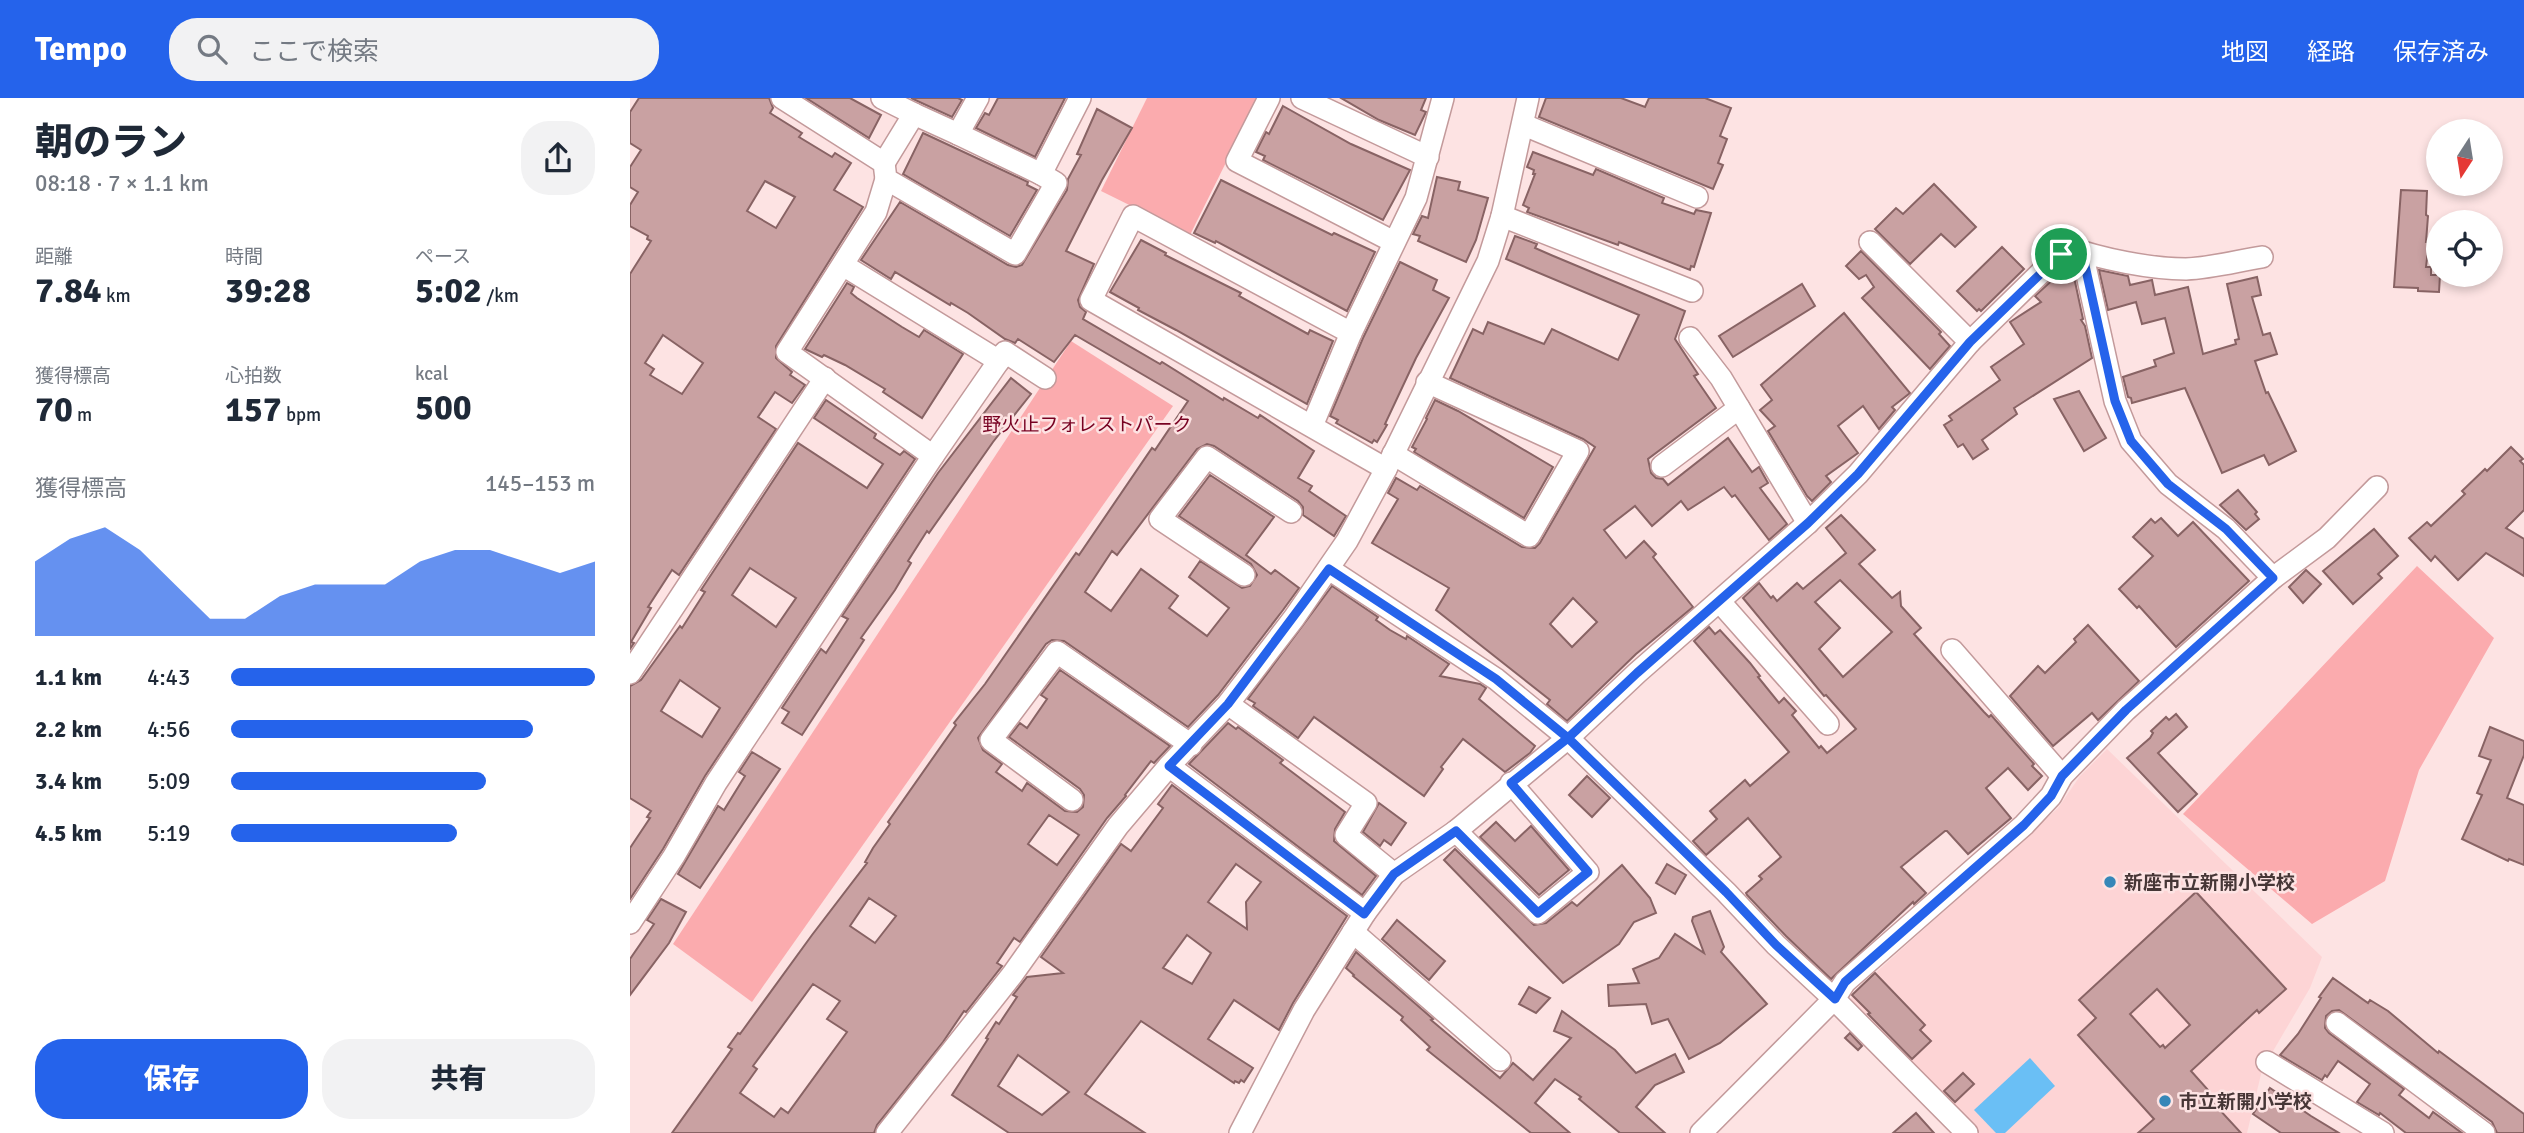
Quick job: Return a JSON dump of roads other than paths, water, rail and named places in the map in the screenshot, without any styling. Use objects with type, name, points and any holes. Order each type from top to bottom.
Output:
[{"type":"street","points":[[782,98],[885,171],[1015,254],[1056,183],[882,98]]},
{"type":"street","points":[[958,134],[978,98]]},
{"type":"street","points":[[1041,174],[1080,98]]},
{"type":"street","points":[[1269,98],[1237,161],[1394,242]]},
{"type":"street","points":[[1302,98],[1428,157]]},
{"type":"street","points":[[1312,426],[1351,332],[1416,198],[1443,98]]},
{"type":"street","points":[[887,1133],[1012,975],[1118,827],[1169,766],[1191,746],[1228,704],[1347,541],[1390,461],[1488,261],[1502,216],[1528,98]]},
{"type":"street","points":[[914,114],[885,171],[876,212],[787,352],[933,457]]},
{"type":"street","points":[[1524,125],[1697,197]]},
{"type":"street","points":[[1351,332],[1133,216],[1091,300],[1312,426],[1390,461],[1529,536],[1578,451],[1427,382]]},
{"type":"street","points":[[1502,216],[1692,290]]},
{"type":"street","points":[[1870,242],[1970,342]]},
{"type":"street","points":[[1240,1133],[1304,1010],[1364,914],[1394,874],[1456,831],[1568,738],[1637,673],[1808,523],[1858,474],[1970,342],[2068,247],[2145,264],[2186,269],[2262,257]]},
{"type":"street","points":[[2082,252],[2115,401],[2131,441],[2168,484],[2226,529],[2273,578]]},
{"type":"street","points":[[843,265],[999,361]]},
{"type":"street","points":[[1690,338],[1721,378],[1808,523]]},
{"type":"street","points":[[630,923],[674,856],[716,783],[1005,352],[1045,379]]},
{"type":"street","points":[[630,673],[825,378]]},
{"type":"street","points":[[1662,466],[1739,408]]},
{"type":"street","points":[[1244,575],[1160,519],[1207,457],[1291,512]]},
{"type":"street","points":[[1701,1133],[1835,999],[1845,982],[2024,825],[2051,796],[2062,776],[2126,710],[2273,578],[2327,538],[2377,487]]},
{"type":"street","points":[[1329,569],[1496,679],[1568,738],[1726,892],[1776,945],[1835,999],[1962,1131]]},
{"type":"street","points":[[1720,602],[1828,724]]},
{"type":"street","points":[[1952,650],[2062,776]]},
{"type":"street","points":[[1072,800],[990,740],[1057,652],[1191,746]]},
{"type":"street","points":[[1228,704],[1366,803],[1346,835],[1394,874]]},
{"type":"street","points":[[1169,766],[1364,914]]},
{"type":"street","points":[[1456,831],[1538,913],[1588,872],[1511,783]]},
{"type":"street","points":[[1353,932],[1500,1060]]},
{"type":"street","points":[[2337,1023],[2484,1133]]},
{"type":"street","points":[[2267,1062],[2383,1133]]},
{"type":"water","points":[[2030,1058],[2055,1086],[2005,1133],[1996,1133],[1974,1110]]},
{"type":"place","name":"新座市立新開小学校","points":[[2110,882]]},
{"type":"place","name":"市立新開小学校","points":[[2165,1101]]},
{"type":"park label","name":"野火止フォレストパーク","points":[[1087,424]]}]
